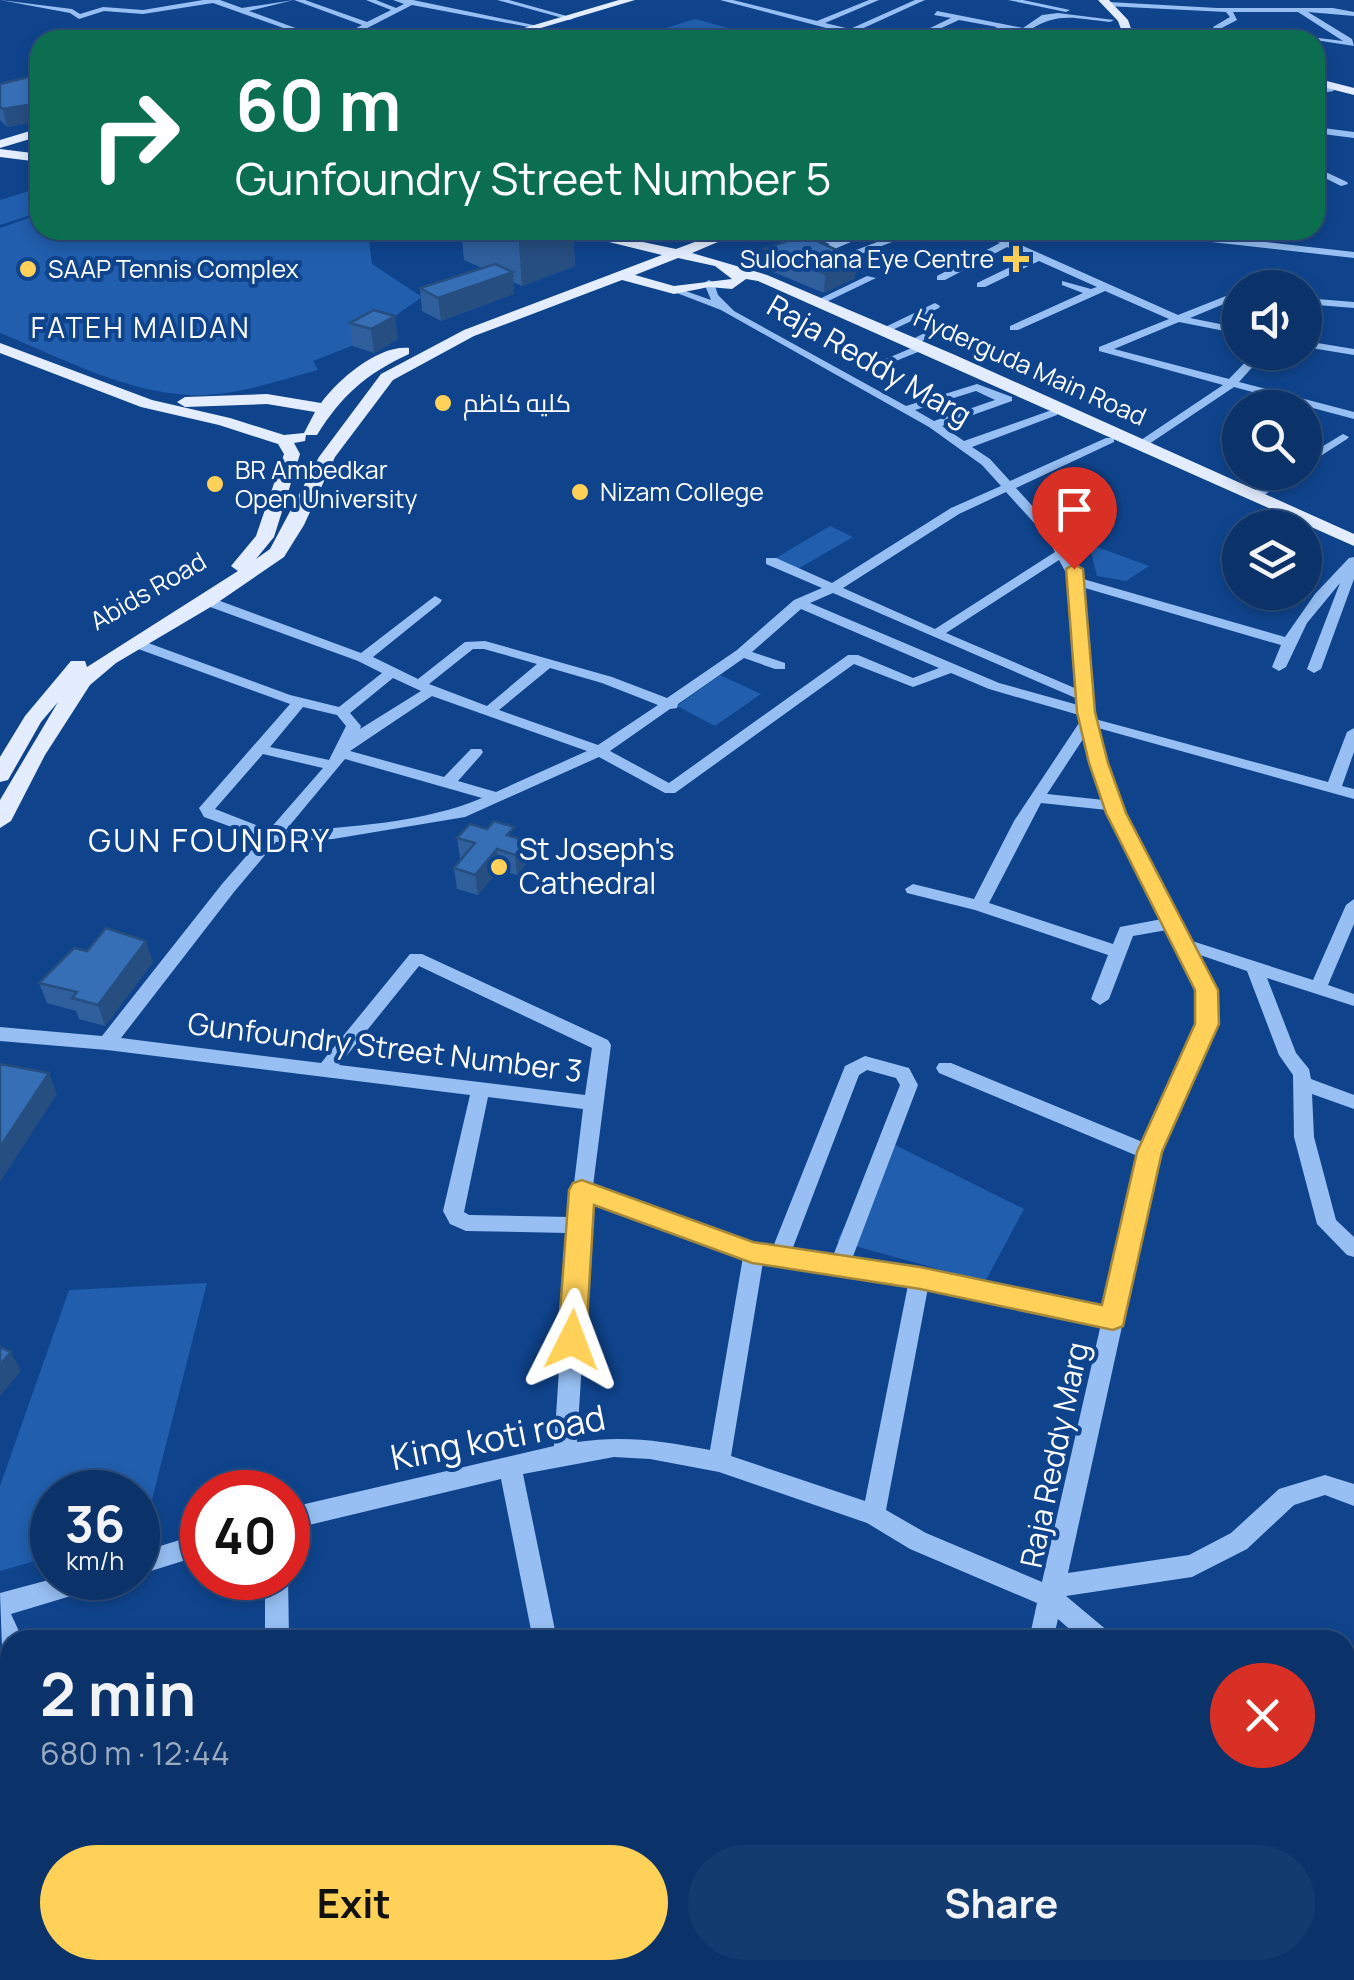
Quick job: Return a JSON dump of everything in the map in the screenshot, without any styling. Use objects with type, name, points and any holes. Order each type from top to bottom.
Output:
[{"type":"main road","points":[[521,30],[630,0]]},
{"type":"main road","points":[[1091,0],[1107,10],[1124,30]]},
{"type":"main road","points":[[1325,87],[1354,94]]},
{"type":"main road","points":[[1325,88],[1354,94]]},
{"type":"main road","points":[[0,141],[30,135]]},
{"type":"main road","points":[[0,153],[30,157]]},
{"type":"main road","points":[[0,164],[30,166]]},
{"type":"main road","points":[[590,240],[666,255]]},
{"type":"main road","points":[[598,240],[666,255],[706,280]]},
{"type":"main road","points":[[0,345],[163,400],[267,399],[358,372],[606,270],[706,240]]},
{"type":"main road","points":[[0,820],[34,755],[82,681],[276,553],[295,526],[327,458],[387,377],[437,341],[706,240]]},
{"type":"main road","points":[[720,263],[724,240]]},
{"type":"main road","points":[[606,270],[616,259],[608,245]]},
{"type":"main road","points":[[437,341],[480,335],[624,278],[666,255]]},
{"type":"main road","name":"Hyderguda Main Road","points":[[666,255],[720,263],[736,278],[913,346],[1209,472],[1354,541]]},
{"type":"main road","points":[[606,270],[674,290],[706,280],[736,278]]},
{"type":"main road","name":"Hyderguda Main Road","points":[[736,278],[762,278],[884,330],[1010,398],[1110,440],[1247,510]]},
{"type":"main road","points":[[0,345],[147,404],[224,421],[284,440],[350,422]]},
{"type":"main road","points":[[310,432],[324,408],[358,372]]},
{"type":"main road","points":[[267,399],[324,408]]},
{"type":"main road","points":[[224,421],[225,413],[244,401]]},
{"type":"main road","points":[[310,432],[327,458]]},
{"type":"main road","name":"Abids Road","points":[[0,775],[32,720],[84,658],[222,578],[256,551],[265,537],[292,454],[284,440]]},
{"type":"main road","name":"Hyderguda Main Road","points":[[1322,537],[1354,551]]},
{"type":"street","points":[[4,0],[72,11],[79,17],[103,9],[152,12],[214,0],[297,30]]},
{"type":"street","points":[[130,10],[140,0]]},
{"type":"street","points":[[242,10],[290,0]]},
{"type":"street","points":[[298,0],[368,25]]},
{"type":"street","points":[[370,0],[399,11]]},
{"type":"street","points":[[396,0],[534,26]]},
{"type":"street","points":[[501,0],[570,18]]},
{"type":"street","points":[[528,7],[547,0]]},
{"type":"street","points":[[724,0],[835,30]]},
{"type":"street","points":[[816,24],[874,0]]},
{"type":"street","points":[[902,0],[942,8],[953,4]]},
{"type":"street","points":[[1012,0],[1107,10]]},
{"type":"street","points":[[1153,13],[1176,0]]},
{"type":"street","points":[[1190,0],[1283,10],[1354,6]]},
{"type":"street","points":[[358,30],[415,1]]},
{"type":"street","points":[[860,30],[918,1]]},
{"type":"street","points":[[936,13],[1024,30],[1046,17],[1141,2],[1153,13],[1198,20]]},
{"type":"street","points":[[1338,5],[1354,18]]},
{"type":"street","points":[[1153,13],[1260,6]]},
{"type":"street","points":[[1216,29],[1234,18],[1229,10]]},
{"type":"street","points":[[1300,10],[1354,46]]},
{"type":"street","points":[[931,30],[960,17]]},
{"type":"street","points":[[997,30],[1006,26]]},
{"type":"street","points":[[1325,42],[1354,46]]},
{"type":"street","points":[[1325,45],[1354,46]]},
{"type":"street","points":[[1325,133],[1354,135]]},
{"type":"street","points":[[1325,175],[1344,184]]},
{"type":"street","points":[[786,240],[836,260],[893,240]]},
{"type":"street","points":[[832,240],[866,250]]},
{"type":"street","points":[[816,253],[849,240]]},
{"type":"street","points":[[1000,240],[1175,318],[1222,328]]},
{"type":"street","points":[[1239,240],[1354,255]]},
{"type":"street","points":[[941,278],[1007,243]]},
{"type":"street","points":[[980,285],[1039,257]]},
{"type":"street","points":[[818,302],[871,278]]},
{"type":"street","name":"Raja Reddy Marg","points":[[706,280],[723,307],[774,339],[907,409],[986,462],[1030,507],[1063,552],[1078,582],[1086,710],[1114,806],[1206,990],[1207,1024],[1150,1152],[1043,1630]]},
{"type":"street","points":[[1066,283],[1092,293]]},
{"type":"street","points":[[1014,328],[1107,286]]},
{"type":"street","points":[[674,290],[723,307]]},
{"type":"street","points":[[1222,301],[1103,350],[1354,416]]},
{"type":"street","points":[[1322,303],[1354,306]]},
{"type":"street","points":[[884,330],[935,306]]},
{"type":"street","points":[[867,369],[946,326]]},
{"type":"street","points":[[1322,347],[1354,352]]},
{"type":"street","points":[[1142,444],[1230,385],[1244,370]]},
{"type":"street","points":[[907,409],[977,387],[1010,398]]},
{"type":"street","points":[[933,426],[1010,398]]},
{"type":"street","points":[[962,446],[1053,414]]},
{"type":"street","points":[[1322,451],[1343,437]]},
{"type":"street","points":[[299,702],[208,808],[210,814],[274,837],[333,834],[458,814],[600,751],[672,705],[799,604],[834,588],[955,511],[1110,440]]},
{"type":"street","points":[[1254,496],[1263,490]]},
{"type":"street","points":[[936,634],[1063,552]]},
{"type":"street","points":[[1278,667],[1287,642],[1324,589],[1354,561]]},
{"type":"street","points":[[1314,670],[1354,561]]},
{"type":"street","points":[[771,562],[936,634],[1086,710]]},
{"type":"street","points":[[1078,582],[1287,642]]},
{"type":"street","points":[[363,658],[435,600]]},
{"type":"street","points":[[207,601],[363,658],[487,713],[600,751],[670,790],[853,658],[913,683],[949,669]]},
{"type":"street","points":[[799,604],[994,686],[1086,710],[1354,794]]},
{"type":"street","points":[[107,1043],[228,888],[340,754],[354,726],[342,712],[299,702],[135,643]]},
{"type":"street","points":[[340,754],[425,687],[470,645],[485,645],[547,663],[672,705]]},
{"type":"street","points":[[742,653],[780,666]]},
{"type":"street","points":[[487,713],[547,663]]},
{"type":"street","points":[[342,712],[390,673]]},
{"type":"street","points":[[979,906],[1022,820],[1086,710]]},
{"type":"street","points":[[1333,788],[1353,737]]},
{"type":"street","points":[[260,749],[340,754],[494,796]]},
{"type":"street","points":[[448,782],[476,752]]},
{"type":"street","points":[[1038,798],[1114,806]]},
{"type":"street","points":[[913,890],[979,906],[1116,951]]},
{"type":"street","points":[[1318,988],[1353,910]]},
{"type":"street","points":[[1100,999],[1116,951],[1130,929],[1173,923]]},
{"type":"street","points":[[1186,945],[1354,1000]]},
{"type":"street","points":[[325,1070],[416,958],[602,1045],[592,1103]]},
{"type":"street","points":[[1254,966],[1288,1055],[1302,1074],[1304,1137],[1326,1224],[1354,1249]]},
{"type":"street","name":"Gunfoundry Street Number 3","points":[[0,1034],[107,1043],[592,1103],[578,1226],[566,1454]]},
{"type":"street","points":[[780,1255],[850,1071],[865,1063],[903,1073],[909,1085],[840,1264]]},
{"type":"street","points":[[945,1068],[1150,1152]]},
{"type":"street","points":[[1302,1083],[1354,1102]]},
{"type":"street","points":[[481,1090],[453,1211],[457,1218],[466,1222],[578,1226]]},
{"type":"street","points":[[582,1190],[754,1252],[920,1278],[1113,1318]]},
{"type":"street","points":[[719,1462],[754,1252]]},
{"type":"street","points":[[874,1515],[920,1278]]},
{"type":"street","name":"King koti road","points":[[310,1513],[566,1454],[614,1448],[650,1449],[719,1462],[874,1515],[918,1542],[1052,1592],[1090,1630]]},
{"type":"street","points":[[510,1467],[543,1630]]},
{"type":"street","points":[[1052,1592],[1192,1566],[1238,1541],[1287,1496],[1325,1485],[1354,1495]]},
{"type":"street","points":[[0,1605],[30,1596]]},
{"type":"street","points":[[277,1600],[277,1630]]},
{"type":"shaded area","points":[[695,19],[736,30],[659,30]]},
{"type":"shaded area","points":[[30,191],[30,215],[0,225],[0,200]]},
{"type":"shaded area","points":[[30,218],[30,240],[367,240],[372,264],[422,297],[354,345],[313,361],[318,370],[222,393],[165,392],[93,372],[0,333],[0,228]]},
{"type":"shaded area","points":[[830,526],[853,537],[796,570],[774,559]]},
{"type":"shaded area","points":[[1089,544],[1149,566],[1126,581],[1097,576]]},
{"type":"shaded area","points":[[720,675],[761,694],[715,726],[677,706]]},
{"type":"shaded area","points":[[887,1141],[1024,1209],[985,1282],[837,1241]]},
{"type":"shaded area","points":[[207,1283],[159,1470],[30,1470],[30,1562],[0,1571],[0,1486],[69,1290]]},
{"type":"building","points":[[30,76],[30,105],[0,107],[0,84]]},
{"type":"building","points":[[790,240],[815,240],[856,259],[825,274],[764,249]]},
{"type":"building","points":[[495,264],[513,272],[438,298],[420,288]]},
{"type":"building","points":[[374,310],[395,316],[371,329],[350,323]]},
{"type":"building","points":[[494,821],[514,827],[507,835],[526,841],[515,855],[497,849],[475,875],[454,868],[475,843],[457,838],[470,824],[487,829]]},
{"type":"building","points":[[106,928],[146,941],[98,1005],[72,998],[77,992],[39,983],[74,948],[87,951]]},
{"type":"building","points":[[0,1064],[49,1073],[0,1147]]},
{"type":"building","points":[[0,1347],[11,1352],[0,1365]]},
{"type":"place","name":"Sulochana Eye Centre","points":[[1016,259]]},
{"type":"place","name":"SAAP Tennis Complex","points":[[28,269]]},
{"type":"place","name":"كليه كاظم","points":[[443,403]]},
{"type":"place","name":"BR Ambedkar Open University","points":[[215,484]]},
{"type":"place","name":"Nizam College","points":[[580,492]]},
{"type":"place","name":"St Joseph's Cathedral","points":[[499,867]]},
{"type":"district","name":"FATEH MAIDAN","points":[[141,328]]},
{"type":"district","name":"GUN FOUNDRY","points":[[210,841]]},
{"type":"route","points":[[572,1340],[582,1190],[752,1252],[920,1278],[1113,1318],[1150,1152],[1207,1024],[1206,990],[1116,813],[1098,763],[1086,712],[1074,569]]}]
